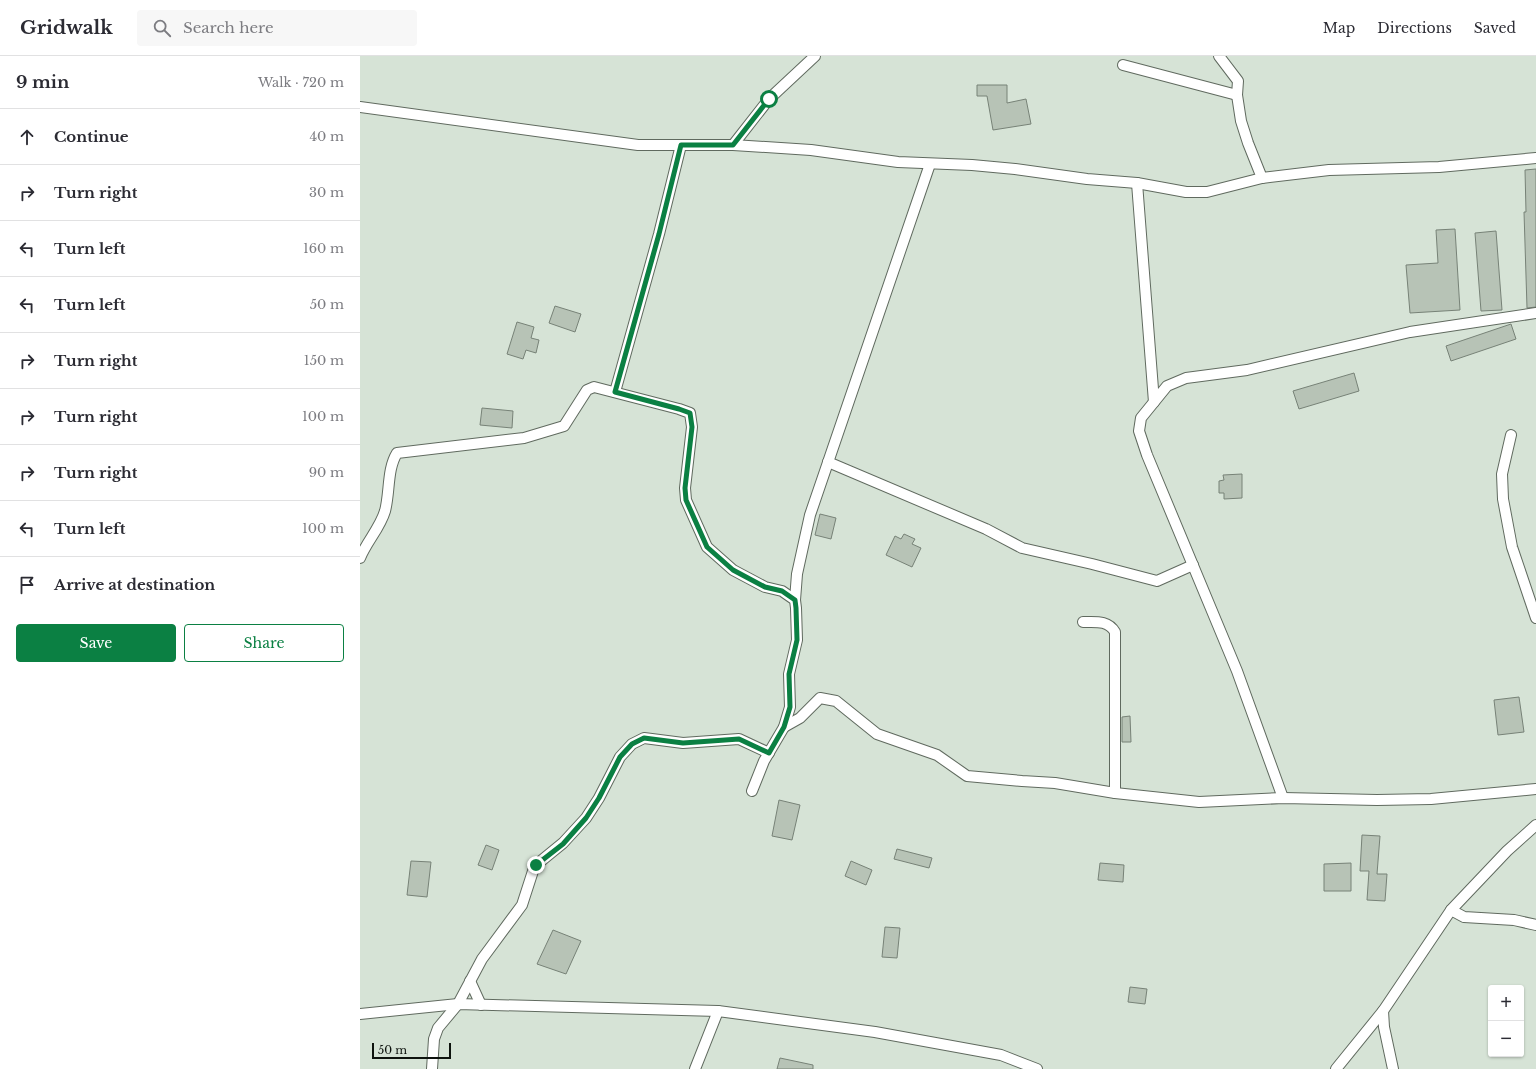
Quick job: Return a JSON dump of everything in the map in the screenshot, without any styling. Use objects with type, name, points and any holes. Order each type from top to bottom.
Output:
[{"type":"street","points":[[733,145],[769,99],[815,56]]},
{"type":"street","points":[[1219,56],[1238,81],[1237,95],[1241,121],[1262,178]]},
{"type":"street","points":[[1123,65],[1237,95]]},
{"type":"street","points":[[360,107],[638,145],[733,145],[811,150],[898,162],[972,165],[1015,169],[1087,179],[1137,183],[1186,192],[1208,192],[1262,178],[1329,170],[1439,167],[1536,158]]},
{"type":"street","points":[[615,392],[657,242],[681,145]]},
{"type":"street","points":[[752,791],[764,761],[784,727],[790,707],[789,674],[797,640],[795,600],[797,574],[810,515],[930,164]]},
{"type":"street","points":[[1137,183],[1154,402]]},
{"type":"street","points":[[1282,798],[1237,672],[1139,431],[1141,418],[1167,386],[1186,378],[1247,370],[1410,332],[1536,313]]},
{"type":"street","points":[[360,558],[376,530],[384,512],[388,497],[392,460],[397,453],[524,438],[564,426],[587,390],[594,387],[690,413],[692,427],[685,488],[686,500],[707,547],[733,570],[765,587],[782,591],[795,600]]},
{"type":"street","points":[[1511,435],[1502,474],[1503,499],[1512,547],[1536,618]]},
{"type":"street","points":[[828,462],[979,526],[1022,548],[1157,581],[1193,565]]},
{"type":"street","points":[[1083,622],[1106,623],[1112,626],[1115,632],[1115,793]]},
{"type":"street","points":[[784,727],[800,718],[820,698],[836,701],[877,734],[937,755],[967,776],[1022,782],[1055,783],[1115,793],[1199,802],[1282,798],[1377,800],[1431,799],[1536,789]]},
{"type":"street","points":[[790,707],[800,718]]},
{"type":"street","points":[[432,1069],[434,1039],[438,1028],[458,1004],[482,959],[522,905],[536,865],[563,844],[586,818],[599,798],[620,757],[632,744],[644,738],[683,743],[739,739],[769,753]]},
{"type":"street","points":[[1336,1069],[1383,1011],[1451,910],[1507,851],[1536,825]]},
{"type":"street","points":[[1451,910],[1464,916],[1514,920],[1536,924]]},
{"type":"street","points":[[470,981],[481,1005]]},
{"type":"street","points":[[360,1014],[458,1004],[718,1011],[875,1032],[1001,1055],[1037,1069]]},
{"type":"street","points":[[695,1069],[718,1011]]},
{"type":"street","points":[[1383,1011],[1384,1027],[1393,1069]]},
{"type":"building","points":[[977,85],[1007,85],[1007,103],[1026,99],[1031,124],[993,130],[987,96],[977,96]]},
{"type":"building","points":[[1536,169],[1536,307],[1527,308],[1524,212],[1526,212],[1525,170]]},
{"type":"building","points":[[1455,229],[1460,310],[1410,313],[1406,265],[1438,263],[1436,230]]},
{"type":"building","points":[[1496,231],[1502,310],[1481,311],[1475,233]]},
{"type":"building","points":[[555,306],[581,314],[575,332],[549,323]]},
{"type":"building","points":[[517,322],[534,327],[531,338],[539,340],[536,353],[526,350],[523,359],[507,354]]},
{"type":"building","points":[[1511,324],[1516,339],[1451,361],[1446,346]]},
{"type":"building","points":[[1354,373],[1359,391],[1299,409],[1293,391]]},
{"type":"building","points":[[482,408],[513,411],[512,428],[480,425]]},
{"type":"building","points":[[1242,474],[1242,498],[1224,499],[1224,493],[1219,493],[1219,481],[1224,480],[1223,475]]},
{"type":"building","points":[[820,514],[836,518],[831,539],[815,535]]},
{"type":"building","points":[[904,534],[915,539],[912,544],[921,548],[912,567],[886,555],[895,536],[901,539]]},
{"type":"building","points":[[1519,697],[1524,732],[1498,735],[1494,700]]},
{"type":"building","points":[[1130,716],[1131,742],[1122,742],[1122,717]]},
{"type":"building","points":[[779,800],[800,805],[792,840],[772,836]]},
{"type":"building","points":[[1362,835],[1380,836],[1377,874],[1387,874],[1385,901],[1367,900],[1369,871],[1360,871]]},
{"type":"building","points":[[486,845],[499,850],[492,870],[478,865]]},
{"type":"building","points":[[897,849],[932,858],[929,868],[894,859]]},
{"type":"building","points":[[411,861],[431,862],[427,897],[407,895]]},
{"type":"building","points":[[851,861],[872,870],[866,885],[845,876]]},
{"type":"building","points":[[1100,863],[1124,865],[1123,882],[1098,880]]},
{"type":"building","points":[[1351,863],[1351,891],[1324,891],[1324,864]]},
{"type":"building","points":[[885,927],[900,928],[897,958],[882,957]]},
{"type":"building","points":[[553,930],[581,941],[566,974],[537,964]]},
{"type":"building","points":[[1130,987],[1147,989],[1145,1004],[1128,1002]]},
{"type":"building","points":[[780,1058],[813,1065],[813,1069],[777,1069]]},
{"type":"route","points":[[536,865],[563,844],[586,818],[599,798],[620,757],[632,744],[644,738],[683,743],[739,739],[769,753],[784,727],[790,707],[789,674],[797,640],[795,600],[782,591],[765,587],[733,570],[707,547],[686,500],[685,488],[692,427],[690,413],[615,392],[659,234],[681,145],[733,145],[769,99]]}]
